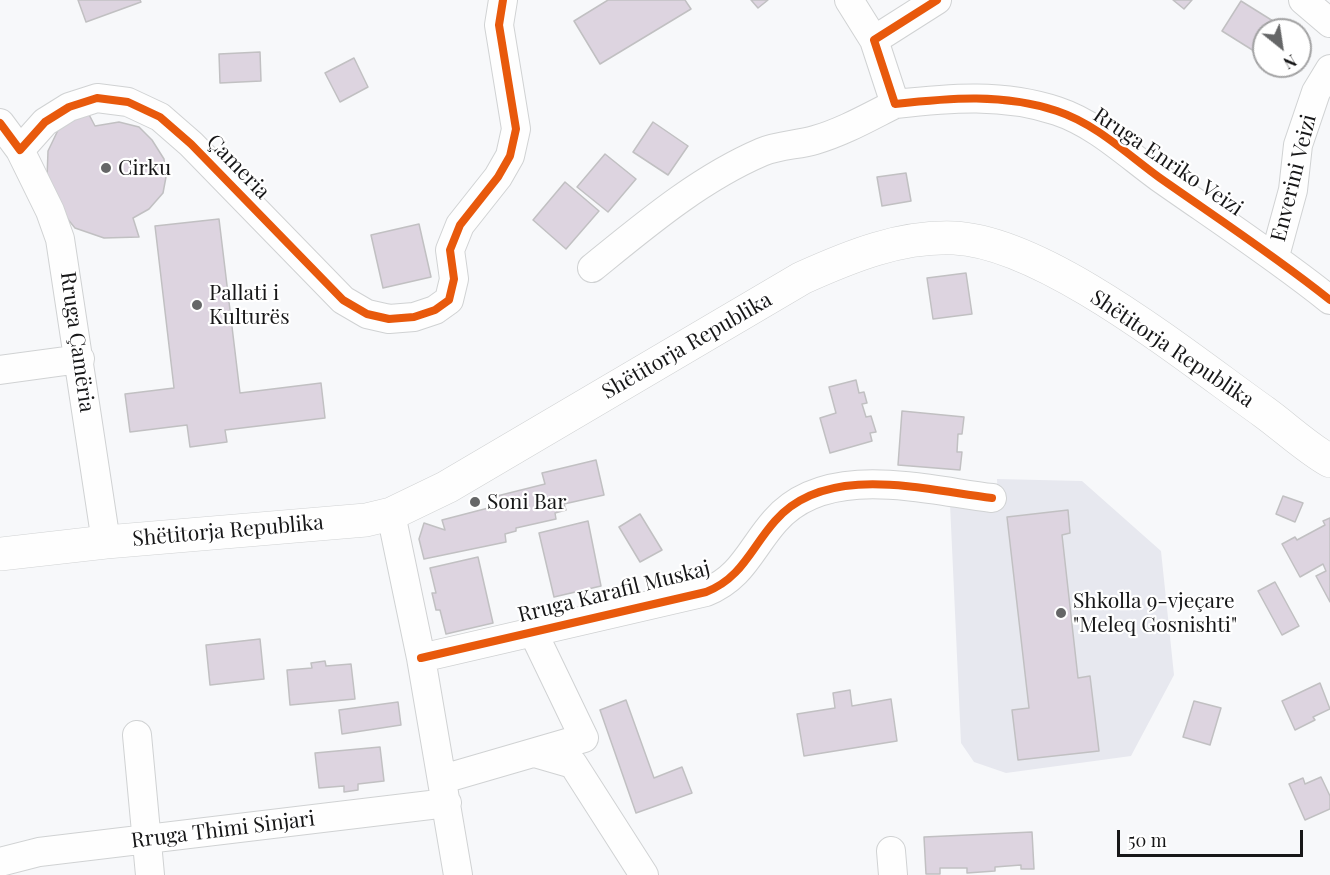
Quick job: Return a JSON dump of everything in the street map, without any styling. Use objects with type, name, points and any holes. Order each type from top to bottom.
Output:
[{"type":"main road","name":"Shëtitorja Republika","points":[[0,554],[106,542],[366,520],[391,514],[447,487],[802,278],[849,256],[901,242],[956,238],[1000,249],[1044,266],[1092,293],[1131,317],[1330,460]]},
{"type":"street","name":"Çameria","points":[[20,150],[45,122],[69,107],[97,98],[128,102],[160,117],[191,144],[343,300],[367,314],[389,319],[414,317],[435,310],[449,300],[454,279],[450,250],[460,225],[498,177],[510,156],[516,129],[499,25],[503,0]]},
{"type":"street","points":[[592,268],[664,211],[718,174],[764,152],[815,140],[849,128],[895,104],[874,40],[849,0]]},
{"type":"street","points":[[874,40],[937,0]]},
{"type":"street","points":[[1303,0],[1330,23]]},
{"type":"street","name":"Enverini Veizi","points":[[1275,256],[1293,190],[1298,145],[1316,92],[1330,69]]},
{"type":"street","name":"Rruga Enriko Veizi","points":[[895,104],[964,97],[1017,100],[1058,111],[1101,133],[1193,201],[1275,256],[1330,300]]},
{"type":"street","points":[[0,123],[20,150]]},
{"type":"street","name":"Rruga Çamëria","points":[[20,150],[50,212],[60,239],[106,542]]},
{"type":"street","points":[[0,370],[80,359]]},
{"type":"street","name":"Rruga Karafil Muskaj","points":[[421,658],[532,630],[706,592],[723,585],[737,573],[775,520],[801,498],[832,487],[858,484],[992,498]]},
{"type":"street","points":[[391,514],[421,658],[458,875]]},
{"type":"street","name":"Rruga Thimi Sinjari","points":[[0,862],[39,852],[146,840],[445,791],[534,753],[584,738],[532,630]]},
{"type":"street","points":[[136,735],[150,875]]},
{"type":"street","points":[[534,753],[573,764],[644,875]]},
{"type":"shaded area","name":"Shkolla 9-vjeçare \"Meleq Gosnishti\"","points":[[997,479],[1082,481],[1161,551],[1174,675],[1131,756],[1006,773],[974,762],[961,743],[950,504],[998,503]]},
{"type":"building","points":[[78,0],[140,0],[141,2],[86,22]]},
{"type":"building","points":[[608,0],[685,0],[691,9],[600,64],[574,21]]},
{"type":"building","points":[[751,0],[768,0],[758,8]]},
{"type":"building","points":[[1173,0],[1192,0],[1184,9]]},
{"type":"building","points":[[1241,1],[1268,18],[1252,18],[1252,50],[1222,31]]},
{"type":"building","points":[[260,52],[261,81],[220,83],[219,54]]},
{"type":"building","points":[[354,58],[368,87],[340,102],[325,73]]},
{"type":"building","name":"Cirku","points":[[85,107],[95,126],[119,122],[139,127],[152,140],[164,159],[166,177],[163,193],[149,209],[133,218],[139,237],[104,238],[75,228],[57,206],[47,178],[48,151],[60,126]]},
{"type":"building","points":[[653,122],[688,146],[668,175],[633,152]]},
{"type":"building","points":[[605,154],[636,179],[608,212],[577,187]]},
{"type":"building","points":[[906,173],[911,201],[882,206],[877,177]]},
{"type":"building","points":[[565,182],[599,211],[566,249],[533,220]]},
{"type":"building","name":"Pallati i Kulturës","points":[[219,219],[240,393],[321,383],[325,418],[225,430],[227,442],[190,447],[187,425],[130,432],[125,394],[174,388],[155,226]]},
{"type":"building","points":[[419,224],[431,277],[383,288],[371,235]]},
{"type":"building","points":[[966,273],[972,314],[933,319],[927,278]]},
{"type":"building","points":[[856,380],[859,393],[864,392],[867,403],[862,404],[866,417],[871,416],[876,432],[870,433],[872,441],[830,453],[820,418],[836,413],[829,387]]},
{"type":"building","points":[[902,411],[964,417],[962,434],[958,434],[957,452],[962,452],[960,470],[898,465]]},
{"type":"building","points":[[596,460],[604,495],[564,504],[566,510],[555,513],[556,519],[516,528],[516,531],[505,534],[506,542],[424,559],[419,539],[424,523],[445,530],[442,520],[496,506],[493,497],[545,484],[542,473]]},
{"type":"building","points":[[1283,496],[1303,503],[1295,522],[1276,514]]},
{"type":"building","points":[[1068,510],[1070,533],[1062,535],[1078,678],[1090,676],[1099,751],[1018,760],[1012,710],[1029,708],[1007,517]]},
{"type":"building","points":[[640,514],[662,550],[640,562],[619,527]]},
{"type":"building","points":[[1330,518],[1330,602],[1316,576],[1326,571],[1323,564],[1300,577],[1282,544],[1295,537],[1297,540],[1325,525],[1323,521]]},
{"type":"building","points":[[588,521],[601,586],[554,597],[539,533]]},
{"type":"building","points":[[478,557],[493,623],[446,634],[440,610],[436,610],[432,593],[436,593],[430,568]]},
{"type":"building","points":[[1275,582],[1299,626],[1282,635],[1258,591]]},
{"type":"building","points":[[260,639],[264,679],[210,685],[206,645]]},
{"type":"building","points":[[325,661],[326,666],[351,664],[355,699],[290,705],[287,670],[312,668],[311,663]]},
{"type":"building","points":[[1320,683],[1330,709],[1313,717],[1315,720],[1295,730],[1282,701]]},
{"type":"building","points":[[850,690],[852,706],[891,699],[897,741],[804,756],[797,714],[835,708],[833,693]]},
{"type":"building","points":[[626,700],[654,778],[682,767],[692,793],[636,813],[600,710]]},
{"type":"building","points":[[1194,701],[1221,708],[1210,745],[1183,737]]},
{"type":"building","points":[[398,702],[401,725],[342,734],[339,710]]},
{"type":"building","points":[[380,747],[384,781],[358,784],[358,790],[344,792],[344,786],[319,788],[315,753]]},
{"type":"building","points":[[1321,777],[1330,796],[1330,809],[1305,820],[1289,784],[1303,778],[1305,784]]},
{"type":"building","points":[[1032,832],[1034,869],[1021,869],[1021,865],[995,867],[995,871],[967,873],[967,868],[940,868],[940,874],[926,874],[924,837]]},
{"type":"cycle path","points":[[0,123],[20,150],[45,122],[69,107],[97,98],[128,102],[160,117],[191,144],[343,300],[367,314],[389,319],[414,317],[435,310],[449,300],[454,279],[450,250],[460,225],[498,177],[510,156],[516,129],[499,25],[503,0]]},
{"type":"cycle path","points":[[937,0],[874,40],[895,104],[976,98],[997,99],[1037,105],[1071,117],[1111,140],[1330,300]]},
{"type":"cycle path","points":[[421,658],[706,592],[729,579],[737,571],[775,521],[796,503],[821,491],[877,484],[992,498]]},
{"type":"place","name":"Cirku","points":[[106,168]]},
{"type":"place","name":"Pallati i Kulturës","points":[[197,305]]},
{"type":"place","name":"Soni Bar","points":[[475,502]]},
{"type":"place","name":"Shkolla 9-vjeçare \"Meleq Gosnishti\"","points":[[1061,613]]}]
